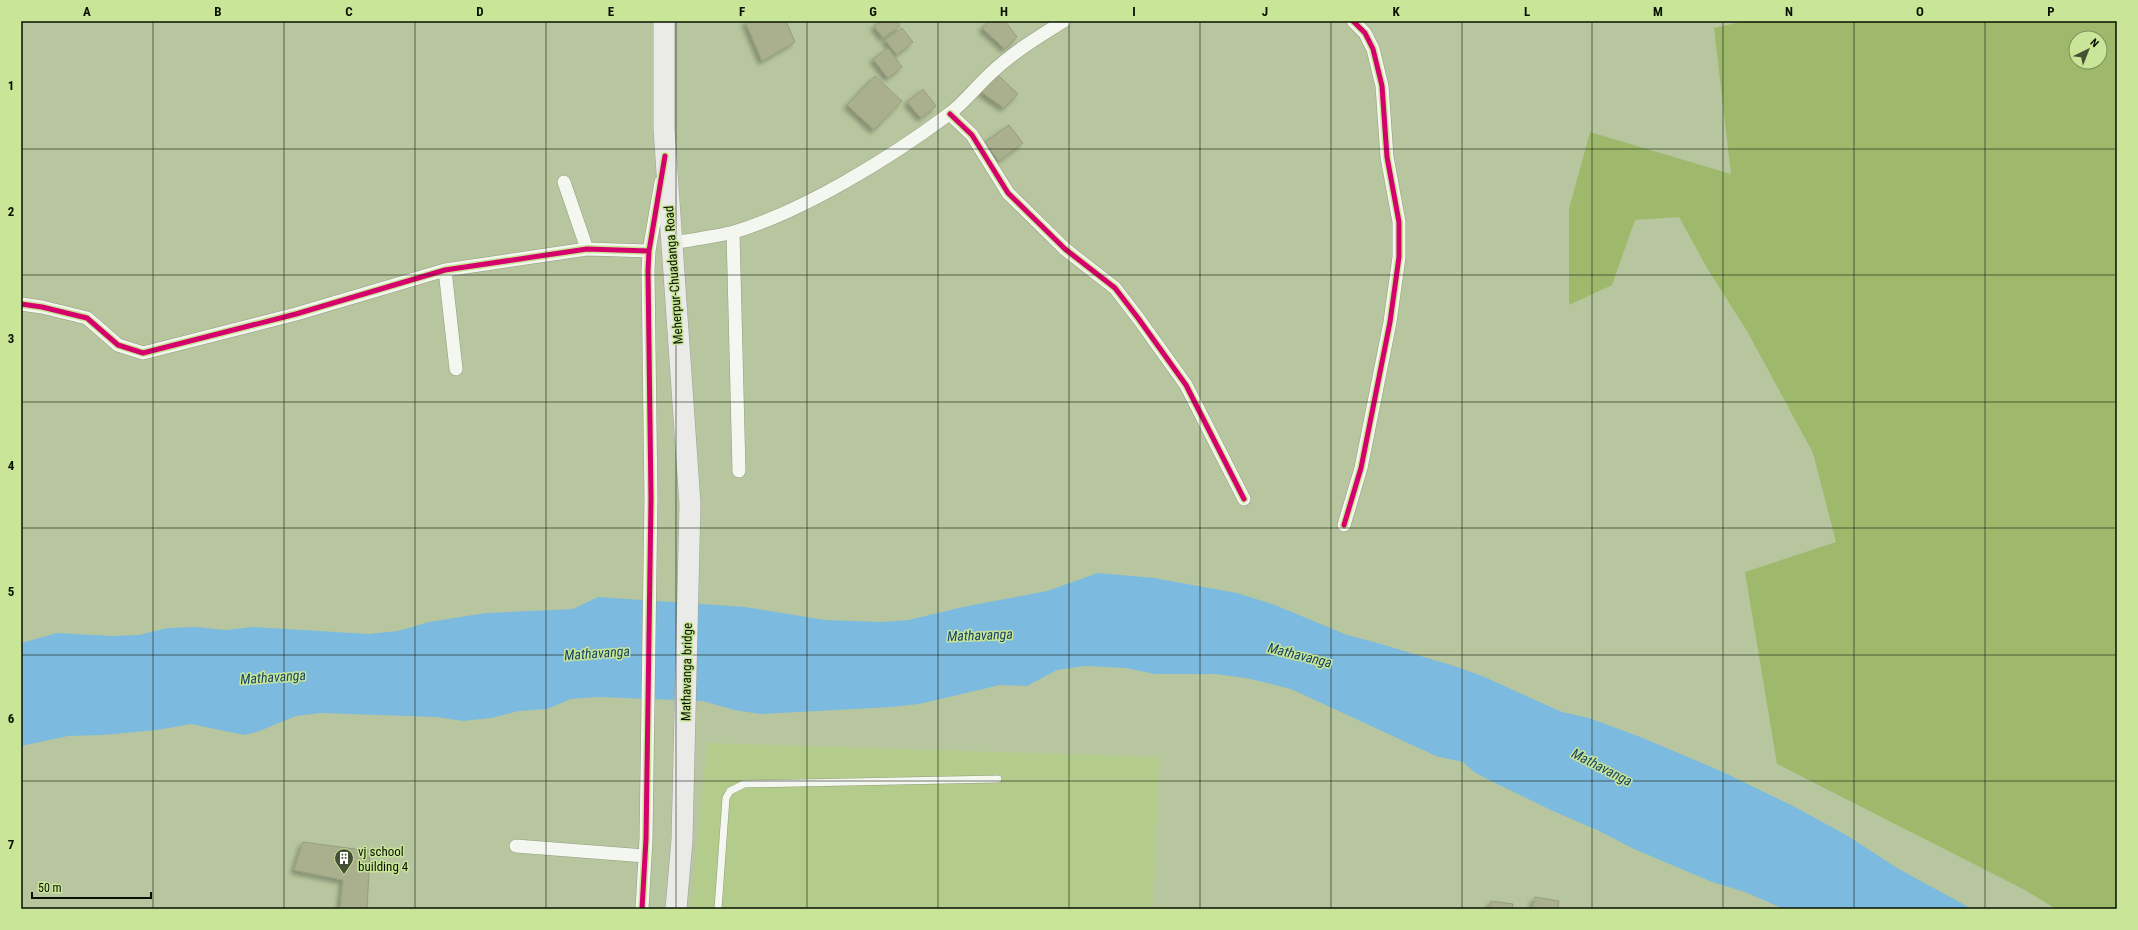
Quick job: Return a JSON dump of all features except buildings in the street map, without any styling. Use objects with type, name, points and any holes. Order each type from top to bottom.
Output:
[{"type":"main road","name":"Meherpur-Chuadanga Road","points":[[664,21],[666,156],[690,504]]},
{"type":"main road","name":"Mathavanga bridge","points":[[676,909],[682,840],[690,504]]},
{"type":"street","points":[[671,244],[733,232],[778,215],[829,190],[950,114],[991,73],[1032,40],[1064,21]]},
{"type":"street","points":[[1344,525],[1362,468],[1390,322],[1399,257],[1399,222],[1387,157],[1382,86],[1373,49],[1365,33],[1353,21]]},
{"type":"street","points":[[950,114],[972,135],[1008,193],[1065,249],[1115,288],[1138,318],[1186,385],[1244,499]]},
{"type":"street","points":[[642,909],[646,839],[651,499],[649,251],[666,156]]},
{"type":"street","points":[[564,182],[587,249]]},
{"type":"street","points":[[733,232],[739,471]]},
{"type":"street","points":[[21,304],[42,307],[87,318],[118,345],[143,352],[296,314],[445,270],[587,249],[649,251]]},
{"type":"street","points":[[445,270],[456,369]]},
{"type":"street","points":[[516,846],[645,856]]},
{"type":"lane","points":[[718,909],[726,798],[730,791],[744,784],[998,779]]},
{"type":"shaded area","points":[[1745,21],[2117,21],[2117,909],[2056,909],[2025,890],[1777,764],[1745,572],[1836,542],[1813,453],[1747,331],[1707,268],[1679,217],[1635,220],[1612,285],[1569,305],[1569,209],[1590,132],[1731,174],[1714,28]]},
{"type":"shaded area","points":[[707,743],[1159,757],[1153,909],[691,909]]},
{"type":"water","name":"Mathavanga","points":[[1098,573],[1154,578],[1237,593],[1275,605],[1347,635],[1454,666],[1482,676],[1562,712],[1589,718],[1643,738],[1723,772],[1795,807],[1848,836],[1897,868],[1972,909],[1784,909],[1745,892],[1712,882],[1634,849],[1599,831],[1553,811],[1487,779],[1474,772],[1463,762],[1436,756],[1291,689],[1246,678],[1215,674],[1154,674],[1126,668],[1085,666],[1057,670],[1027,686],[1000,685],[919,704],[891,707],[760,714],[734,710],[703,701],[598,697],[571,699],[547,709],[519,711],[491,718],[463,721],[436,717],[321,713],[296,716],[257,732],[244,735],[191,724],[157,730],[103,735],[68,736],[21,746],[21,643],[57,633],[112,636],[139,635],[167,628],[197,627],[225,630],[252,627],[368,634],[398,631],[429,622],[486,613],[573,609],[598,597],[745,607],[825,620],[881,622],[909,620],[963,607],[1047,591]]},
{"type":"cycle path","points":[[1344,525],[1361,468],[1390,322],[1399,257],[1399,222],[1387,157],[1382,86],[1373,49],[1365,33],[1353,21]]},
{"type":"cycle path","points":[[950,114],[972,135],[1008,193],[1065,249],[1115,288],[1138,318],[1186,385],[1244,499]]},
{"type":"cycle path","points":[[642,909],[646,839],[651,499],[648,271],[649,251],[665,156]]},
{"type":"cycle path","points":[[21,304],[42,307],[87,318],[118,345],[143,353],[296,314],[445,270],[587,249],[649,251]]},
{"type":"place","name":"vj school building 4","points":[[344,875]]}]
